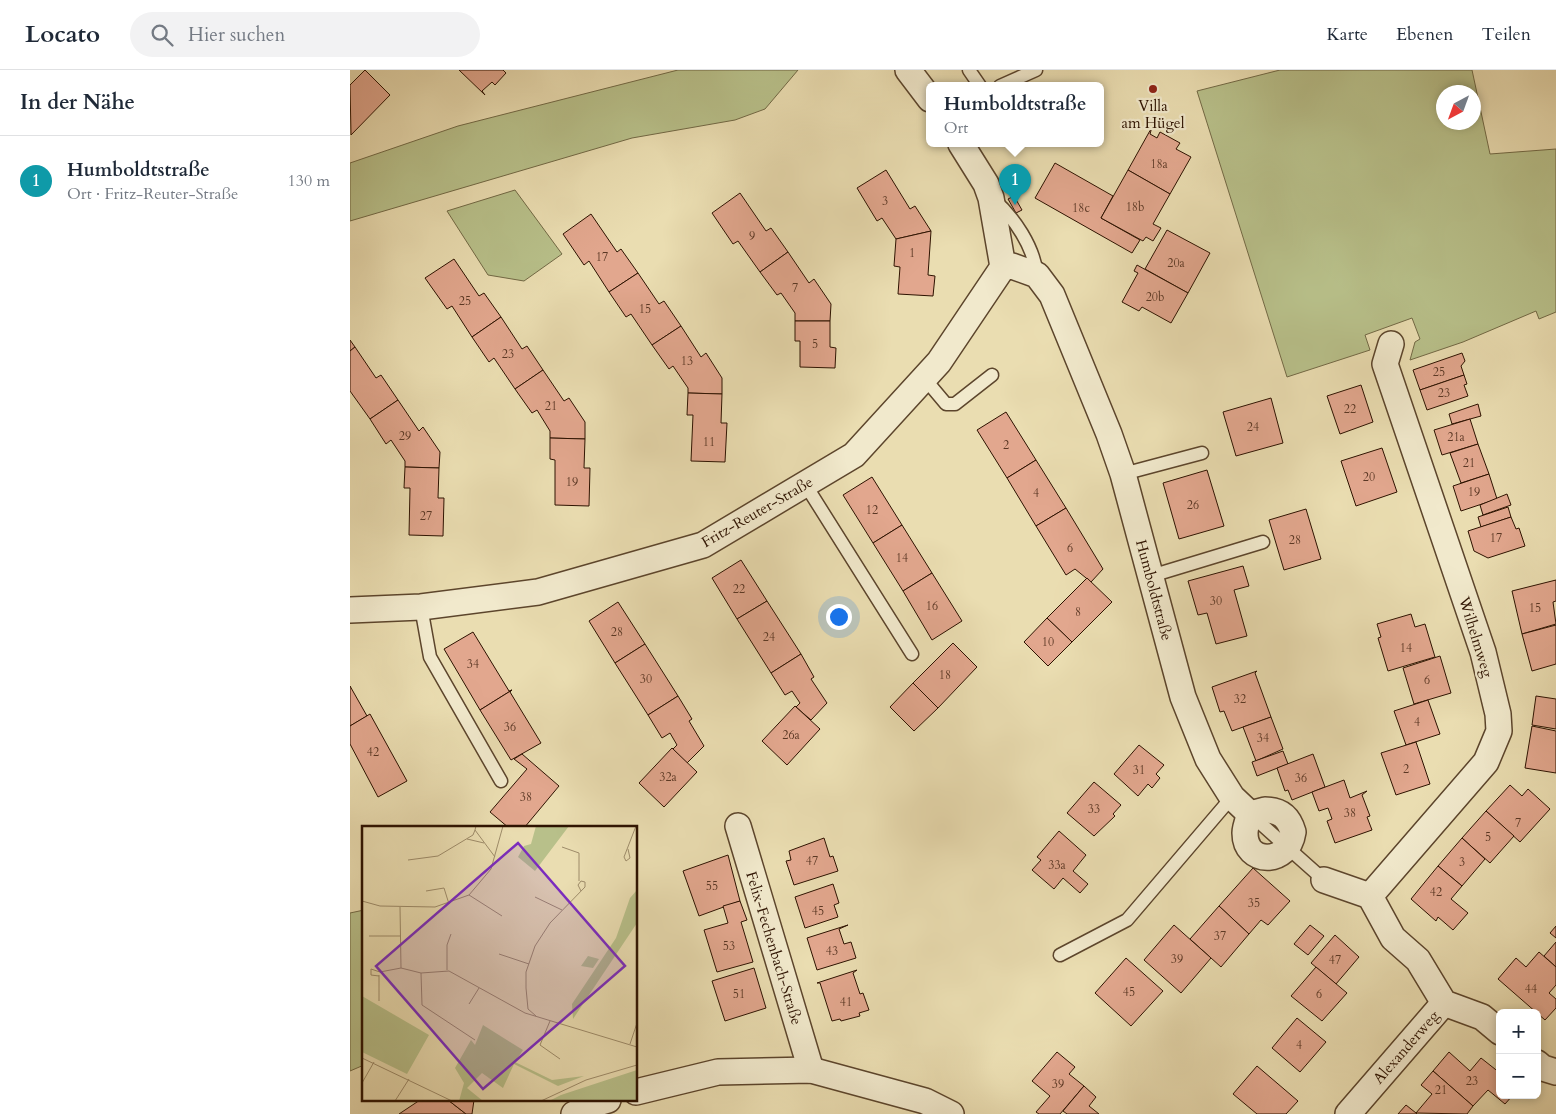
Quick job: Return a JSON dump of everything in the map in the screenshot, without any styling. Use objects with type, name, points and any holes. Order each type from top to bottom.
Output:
[{"type":"street","points":[[908,70],[926,94]]},
{"type":"street","points":[[963,147],[986,184],[991,198],[1003,268],[1012,266],[1037,275]]},
{"type":"street","name":"Fritz-Reuter-Straße","points":[[350,610],[421,606],[538,592],[703,545],[854,455],[926,380],[1003,268]]},
{"type":"street","name":"Humboldtstraße","points":[[1037,275],[1052,295],[1110,434],[1123,474],[1183,697],[1208,759],[1232,797],[1250,814]]},
{"type":"street","name":"Wilhelmweg","points":[[1370,896],[1486,762],[1499,731],[1498,714],[1483,652],[1385,364],[1391,344]]},
{"type":"street","points":[[1273,810],[1287,818],[1293,832],[1288,848],[1276,857],[1268,858],[1254,852],[1246,839],[1245,831],[1250,814],[1273,810]]},
{"type":"street","name":"Felix-Fechenbach-Straße","points":[[738,826],[811,1070]]},
{"type":"street","points":[[1324,880],[1370,896],[1393,938],[1418,960],[1444,1003],[1482,1017],[1496,1029]]},
{"type":"street","name":"Alexanderweg","points":[[1348,1114],[1444,1003]]},
{"type":"street","points":[[1541,1066],[1556,1072]]},
{"type":"street","points":[[638,1092],[718,1072],[811,1070],[925,1101],[944,1112]]},
{"type":"street","points":[[574,1114],[603,1102]]},
{"type":"lane","points":[[969,70],[977,82]]},
{"type":"lane","points":[[1009,82],[1036,70]]},
{"type":"lane","points":[[991,198],[1008,212],[1035,261],[1037,275]]},
{"type":"lane","points":[[926,380],[946,404],[954,404],[992,375]]},
{"type":"lane","points":[[1123,474],[1202,453]]},
{"type":"lane","points":[[805,484],[912,654]]},
{"type":"lane","points":[[1151,576],[1263,542]]},
{"type":"lane","points":[[421,606],[430,657],[501,781]]},
{"type":"lane","points":[[1060,955],[1127,920],[1232,797]]},
{"type":"lane","points":[[1288,848],[1324,880]]},
{"type":"green space","points":[[678,70],[798,70],[765,109],[735,120],[632,138],[350,221],[350,163],[458,126]]},
{"type":"green space","points":[[1280,70],[1472,70],[1475,85],[1436,85],[1436,130],[1481,130],[1481,112],[1490,154],[1556,149],[1556,312],[1539,319],[1536,311],[1463,342],[1410,360],[1415,342],[1420,339],[1412,318],[1365,335],[1370,350],[1287,377],[1197,91]]},
{"type":"green space","points":[[515,190],[562,254],[524,281],[488,275],[447,211]]},
{"type":"green space","points":[[362,910],[362,1066],[350,1071],[350,913]]},
{"type":"building","points":[[365,70],[390,95],[351,135],[350,85]]},
{"type":"building","points":[[459,70],[503,70],[506,73],[495,85],[492,82],[482,91],[485,95]]},
{"type":"building","points":[[1152,127],[1150,134],[1157,138],[1160,132],[1180,143],[1176,149],[1191,157],[1170,194],[1128,170]]},
{"type":"building","points":[[1055,163],[1113,196],[1101,218],[1140,240],[1132,253],[1035,198]]},
{"type":"building","points":[[886,170],[910,209],[915,206],[931,231],[896,239],[882,218],[877,221],[857,188]]},
{"type":"building","points":[[1128,170],[1170,194],[1153,224],[1161,228],[1153,241],[1146,237],[1143,241],[1101,218]]},
{"type":"building","points":[[740,193],[766,231],[771,228],[788,252],[760,272],[738,241],[733,244],[712,213]]},
{"type":"building","points":[[1014,196],[1022,210],[1016,213],[1008,199]]},
{"type":"building","points":[[591,214],[617,252],[621,249],[638,273],[609,292],[589,261],[584,265],[563,234]]},
{"type":"building","points":[[1167,230],[1210,253],[1188,293],[1145,269]]},
{"type":"building","points":[[931,231],[928,275],[935,276],[933,296],[898,294],[900,267],[894,266],[896,239]]},
{"type":"building","points":[[788,252],[809,283],[814,279],[831,304],[830,321],[795,321],[795,313],[781,293],[777,295],[760,272]]},
{"type":"building","points":[[454,259],[479,296],[484,293],[501,317],[472,337],[452,306],[447,309],[425,278]]},
{"type":"building","points":[[1137,265],[1188,293],[1171,323],[1142,307],[1139,311],[1122,302],[1138,273],[1134,271]]},
{"type":"building","points":[[638,273],[659,304],[664,301],[681,326],[652,345],[631,314],[626,317],[609,292]]},
{"type":"building","points":[[501,317],[522,349],[527,346],[543,370],[515,389],[494,358],[489,362],[472,337]]},
{"type":"building","points":[[795,321],[830,321],[830,347],[836,348],[835,368],[800,367],[800,341],[795,341]]},
{"type":"building","points":[[681,326],[701,357],[706,353],[722,378],[722,394],[688,393],[688,388],[673,366],[669,369],[652,345]]},
{"type":"building","points":[[350,340],[355,347],[350,351]]},
{"type":"building","points":[[355,347],[376,378],[381,375],[398,400],[370,419],[350,391],[350,351]]},
{"type":"building","points":[[1462,353],[1465,361],[1461,366],[1464,375],[1420,390],[1413,370]]},
{"type":"building","points":[[543,370],[564,401],[569,398],[585,422],[585,439],[550,438],[550,431],[537,410],[532,413],[515,389]]},
{"type":"building","points":[[1464,375],[1467,384],[1464,385],[1468,396],[1427,410],[1420,390]]},
{"type":"building","points":[[1361,385],[1373,422],[1340,434],[1327,396]]},
{"type":"building","points":[[688,393],[722,394],[721,423],[727,423],[725,462],[691,461],[693,415],[687,415]]},
{"type":"building","points":[[1271,398],[1283,443],[1236,456],[1223,412]]},
{"type":"building","points":[[398,400],[419,431],[423,427],[440,452],[439,468],[405,467],[405,461],[391,440],[386,444],[370,419]]},
{"type":"building","points":[[1478,404],[1481,416],[1452,424],[1449,414]]},
{"type":"building","points":[[1006,412],[1036,460],[1007,478],[977,430]]},
{"type":"building","points":[[1470,419],[1478,444],[1442,455],[1434,430]]},
{"type":"building","points":[[550,438],[585,439],[584,468],[590,468],[589,506],[555,505],[555,460],[550,459]]},
{"type":"building","points":[[1478,444],[1489,474],[1461,483],[1450,453]]},
{"type":"building","points":[[1382,448],[1397,492],[1356,506],[1341,461]]},
{"type":"building","points":[[1036,460],[1066,508],[1036,526],[1007,478]]},
{"type":"building","points":[[405,467],[439,468],[438,498],[444,498],[443,536],[409,535],[410,488],[404,488]]},
{"type":"building","points":[[1207,470],[1224,526],[1179,539],[1163,483]]},
{"type":"building","points":[[1489,474],[1497,499],[1461,511],[1453,486]]},
{"type":"building","points":[[872,477],[902,525],[873,543],[843,495]]},
{"type":"building","points":[[1507,494],[1511,505],[1483,515],[1480,505]]},
{"type":"building","points":[[1508,507],[1511,517],[1481,527],[1478,517]]},
{"type":"building","points":[[1066,508],[1103,569],[1091,582],[1075,569],[1066,575],[1036,526]]},
{"type":"building","points":[[1306,509],[1321,559],[1284,570],[1269,520]]},
{"type":"building","points":[[1511,517],[1516,529],[1519,528],[1525,546],[1488,558],[1474,551],[1468,531]]},
{"type":"building","points":[[902,525],[932,573],[903,591],[873,543]]},
{"type":"building","points":[[741,560],[767,601],[737,619],[712,578]]},
{"type":"building","points":[[1243,566],[1249,586],[1234,590],[1247,636],[1216,644],[1207,613],[1198,615],[1188,581]]},
{"type":"building","points":[[932,573],[962,621],[932,640],[903,591]]},
{"type":"building","points":[[1087,578],[1112,602],[1072,642],[1047,618]]},
{"type":"building","points":[[1556,580],[1556,601],[1553,602],[1556,624],[1522,634],[1512,591]]},
{"type":"building","points":[[767,601],[801,654],[771,673],[737,619]]},
{"type":"building","points":[[618,602],[645,644],[615,663],[589,621]]},
{"type":"building","points":[[1411,614],[1415,627],[1425,624],[1435,657],[1388,671],[1378,638],[1381,637],[1377,624]]},
{"type":"building","points":[[1047,618],[1072,642],[1048,666],[1024,642]]},
{"type":"building","points":[[1556,625],[1556,664],[1532,671],[1522,634]]},
{"type":"building","points":[[473,632],[509,691],[512,690],[480,710],[444,649]]},
{"type":"building","points":[[953,643],[977,667],[938,708],[913,683]]},
{"type":"building","points":[[645,644],[678,696],[648,715],[615,663]]},
{"type":"building","points":[[801,654],[814,677],[811,679],[827,703],[811,720],[796,707],[800,703],[792,691],[785,695],[771,673]]},
{"type":"building","points":[[1440,656],[1451,693],[1414,704],[1403,668]]},
{"type":"building","points":[[1257,671],[1255,673],[1271,717],[1232,731],[1224,711],[1220,712],[1212,687]]},
{"type":"building","points":[[913,683],[938,708],[914,731],[890,707]]},
{"type":"building","points":[[350,686],[367,716],[350,726]]},
{"type":"building","points":[[512,690],[510,692],[541,743],[511,760],[480,710]]},
{"type":"building","points":[[678,696],[692,719],[689,721],[704,746],[687,763],[673,749],[677,745],[670,733],[662,738],[648,715]]},
{"type":"building","points":[[1536,696],[1556,699],[1556,729],[1532,725]]},
{"type":"building","points":[[1428,700],[1440,734],[1406,745],[1394,711]]},
{"type":"building","points":[[795,706],[820,729],[787,765],[762,741]]},
{"type":"building","points":[[370,714],[407,781],[378,797],[350,744],[350,726]]},
{"type":"building","points":[[1271,717],[1283,749],[1256,761],[1243,727]]},
{"type":"building","points":[[1532,726],[1556,731],[1556,773],[1525,768]]},
{"type":"building","points":[[1416,742],[1430,784],[1396,795],[1381,753]]},
{"type":"building","points":[[1139,745],[1164,765],[1156,774],[1160,778],[1152,788],[1148,784],[1138,796],[1114,774]]},
{"type":"building","points":[[672,748],[697,772],[664,807],[639,783]]},
{"type":"building","points":[[1283,751],[1288,764],[1257,776],[1252,762]]},
{"type":"building","points":[[522,754],[559,786],[526,826],[507,826],[490,812],[527,769],[514,759]]},
{"type":"building","points":[[1313,754],[1325,787],[1292,800],[1288,790],[1285,791],[1277,768]]},
{"type":"building","points":[[1344,780],[1350,798],[1367,791],[1362,795],[1370,816],[1367,817],[1372,830],[1335,843],[1327,821],[1332,819],[1328,808],[1319,811],[1312,792]]},
{"type":"building","points":[[1094,782],[1121,805],[1113,814],[1115,816],[1094,836],[1067,813]]},
{"type":"building","points":[[1510,785],[1522,796],[1528,789],[1550,809],[1520,842],[1486,811]]},
{"type":"building","points":[[1486,811],[1514,836],[1490,863],[1462,838]]},
{"type":"building","points":[[1059,831],[1086,855],[1073,871],[1088,884],[1080,893],[1063,878],[1054,889],[1032,870],[1041,860],[1037,857]]},
{"type":"building","points":[[824,838],[830,857],[833,856],[838,871],[794,885],[786,861],[791,860],[789,851]]},
{"type":"building","points":[[1462,838],[1485,859],[1462,886],[1438,866]]},
{"type":"building","points":[[728,855],[740,901],[699,916],[683,871]]},
{"type":"building","points":[[1438,866],[1462,886],[1451,899],[1468,913],[1453,930],[1438,917],[1436,921],[1411,899]]},
{"type":"building","points":[[1253,868],[1290,901],[1268,925],[1261,920],[1249,934],[1219,906]]},
{"type":"building","points":[[833,884],[839,903],[834,905],[838,917],[805,928],[795,897]]},
{"type":"building","points":[[740,901],[747,920],[741,922],[753,962],[717,972],[704,930],[728,923],[723,906]]},
{"type":"building","points":[[1219,906],[1249,934],[1221,967],[1190,939]]},
{"type":"building","points":[[848,925],[839,929],[844,944],[851,942],[856,958],[817,970],[807,938]]},
{"type":"building","points":[[1174,925],[1211,958],[1181,993],[1144,960]]},
{"type":"building","points":[[1310,925],[1324,936],[1308,955],[1294,944]]},
{"type":"building","points":[[1556,926],[1556,938],[1550,933]]},
{"type":"building","points":[[1335,935],[1359,957],[1336,984],[1311,963]]},
{"type":"building","points":[[1556,942],[1556,967],[1544,956]]},
{"type":"building","points":[[1539,952],[1556,967],[1556,985],[1549,993],[1556,999],[1556,1008],[1545,1020],[1541,1017],[1541,1009],[1532,1009],[1498,979],[1516,958],[1526,967]]},
{"type":"building","points":[[1126,958],[1163,991],[1131,1026],[1095,993]]},
{"type":"building","points":[[1316,967],[1347,993],[1322,1021],[1291,996]]},
{"type":"building","points":[[754,968],[766,1008],[725,1021],[712,981]]},
{"type":"building","points":[[857,970],[853,973],[860,994],[863,993],[869,1010],[859,1013],[860,1016],[841,1021],[840,1019],[832,1021],[820,983],[817,983]]},
{"type":"building","points":[[1297,1018],[1326,1042],[1300,1072],[1272,1048]]},
{"type":"building","points":[[1057,1052],[1075,1067],[1069,1074],[1084,1086],[1060,1114],[1039,1114],[1036,1112],[1050,1096],[1032,1081]]},
{"type":"building","points":[[1449,1052],[1470,1071],[1481,1058],[1496,1070],[1496,1097],[1488,1090],[1473,1106],[1433,1071]]},
{"type":"building","points":[[1257,1066],[1298,1101],[1286,1114],[1257,1114],[1233,1094]]},
{"type":"building","points":[[1433,1071],[1473,1106],[1467,1114],[1416,1113],[1432,1094],[1421,1085]]},
{"type":"building","points":[[1084,1086],[1096,1097],[1089,1106],[1099,1114],[1067,1114],[1063,1111]]},
{"type":"building","points":[[1499,1099],[1509,1099],[1505,1104]]},
{"type":"building","points":[[417,1102],[451,1102],[466,1114],[399,1114]]},
{"type":"building","points":[[451,1102],[474,1102],[472,1114],[466,1114]]},
{"type":"building","points":[[1406,1105],[1416,1113],[1417,1114],[1398,1114]]},
{"type":"place","name":"Villa am Hügel","points":[[1153,89]]},
{"type":"place","name":"Humboldtstraße","points":[[1015,205]]}]
